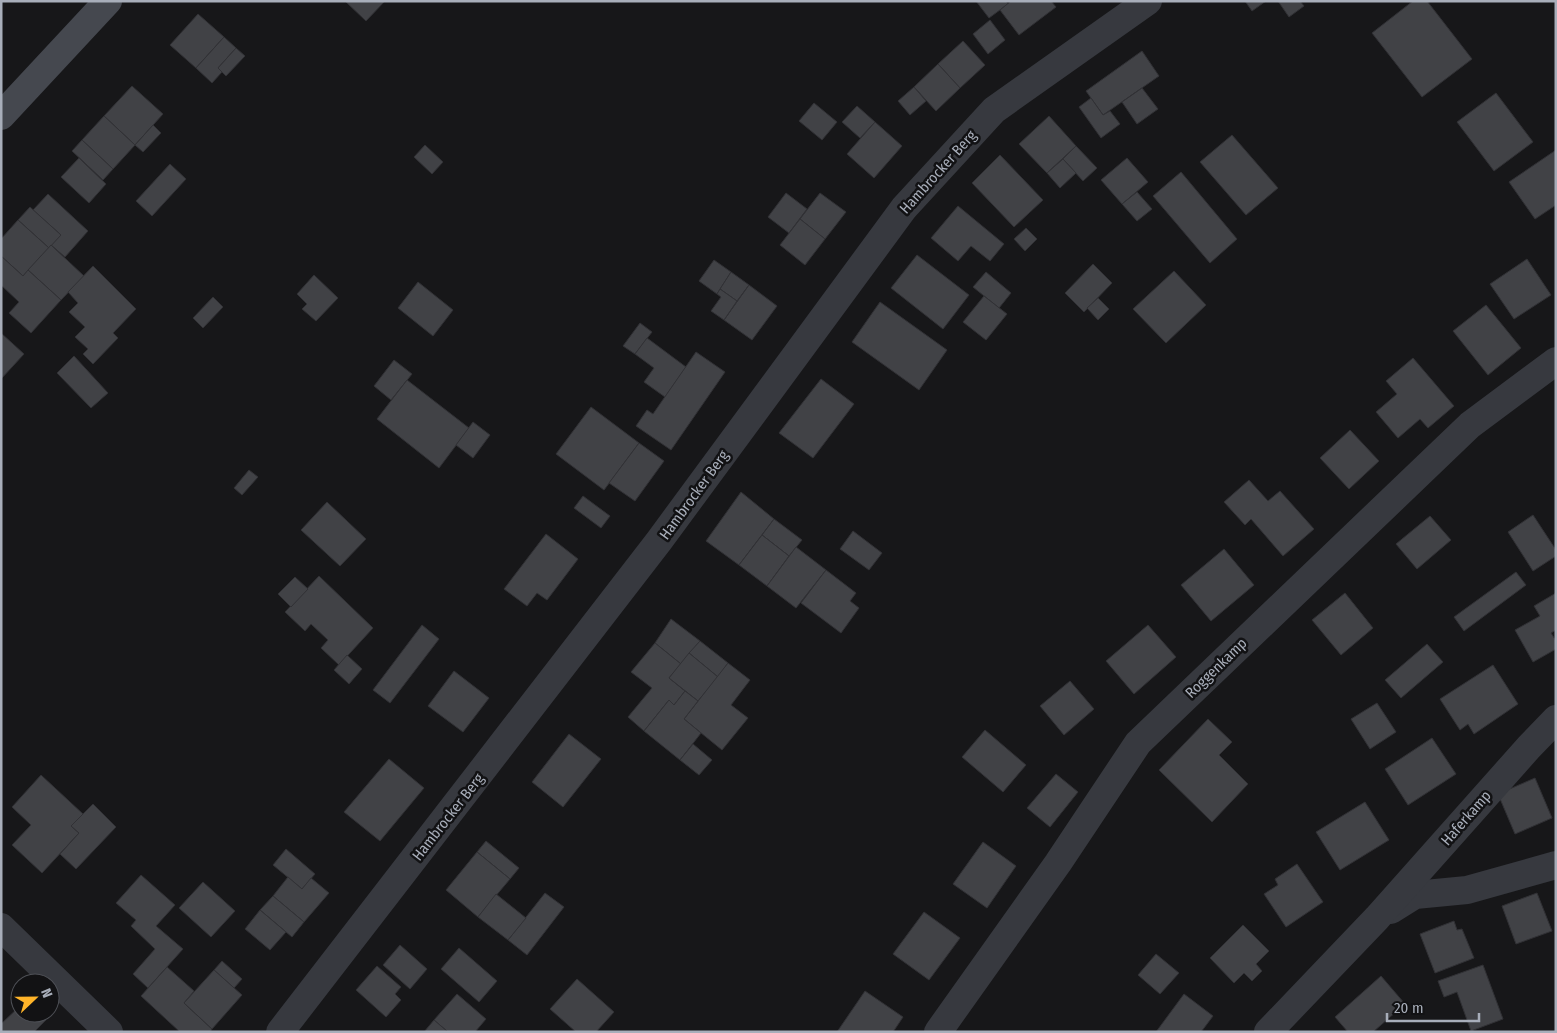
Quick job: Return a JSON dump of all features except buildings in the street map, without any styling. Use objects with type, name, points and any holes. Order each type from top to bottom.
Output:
[{"type":"street","points":[[1,116],[108,1]]},
{"type":"street","name":"Hambrocker Berg","points":[[280,1032],[659,542],[904,208],[994,110],[1148,1]]},
{"type":"street","name":"Roggenkamp","points":[[938,1032],[1058,863],[1138,743],[1470,425],[1556,361]]},
{"type":"street","name":"Haferkamp","points":[[1268,1032],[1377,918],[1529,747],[1556,720]]},
{"type":"street","name":"Haferkamp","points":[[1377,918],[1415,895],[1467,890],[1556,865]]},
{"type":"street","points":[[1,927],[109,1032]]}]
